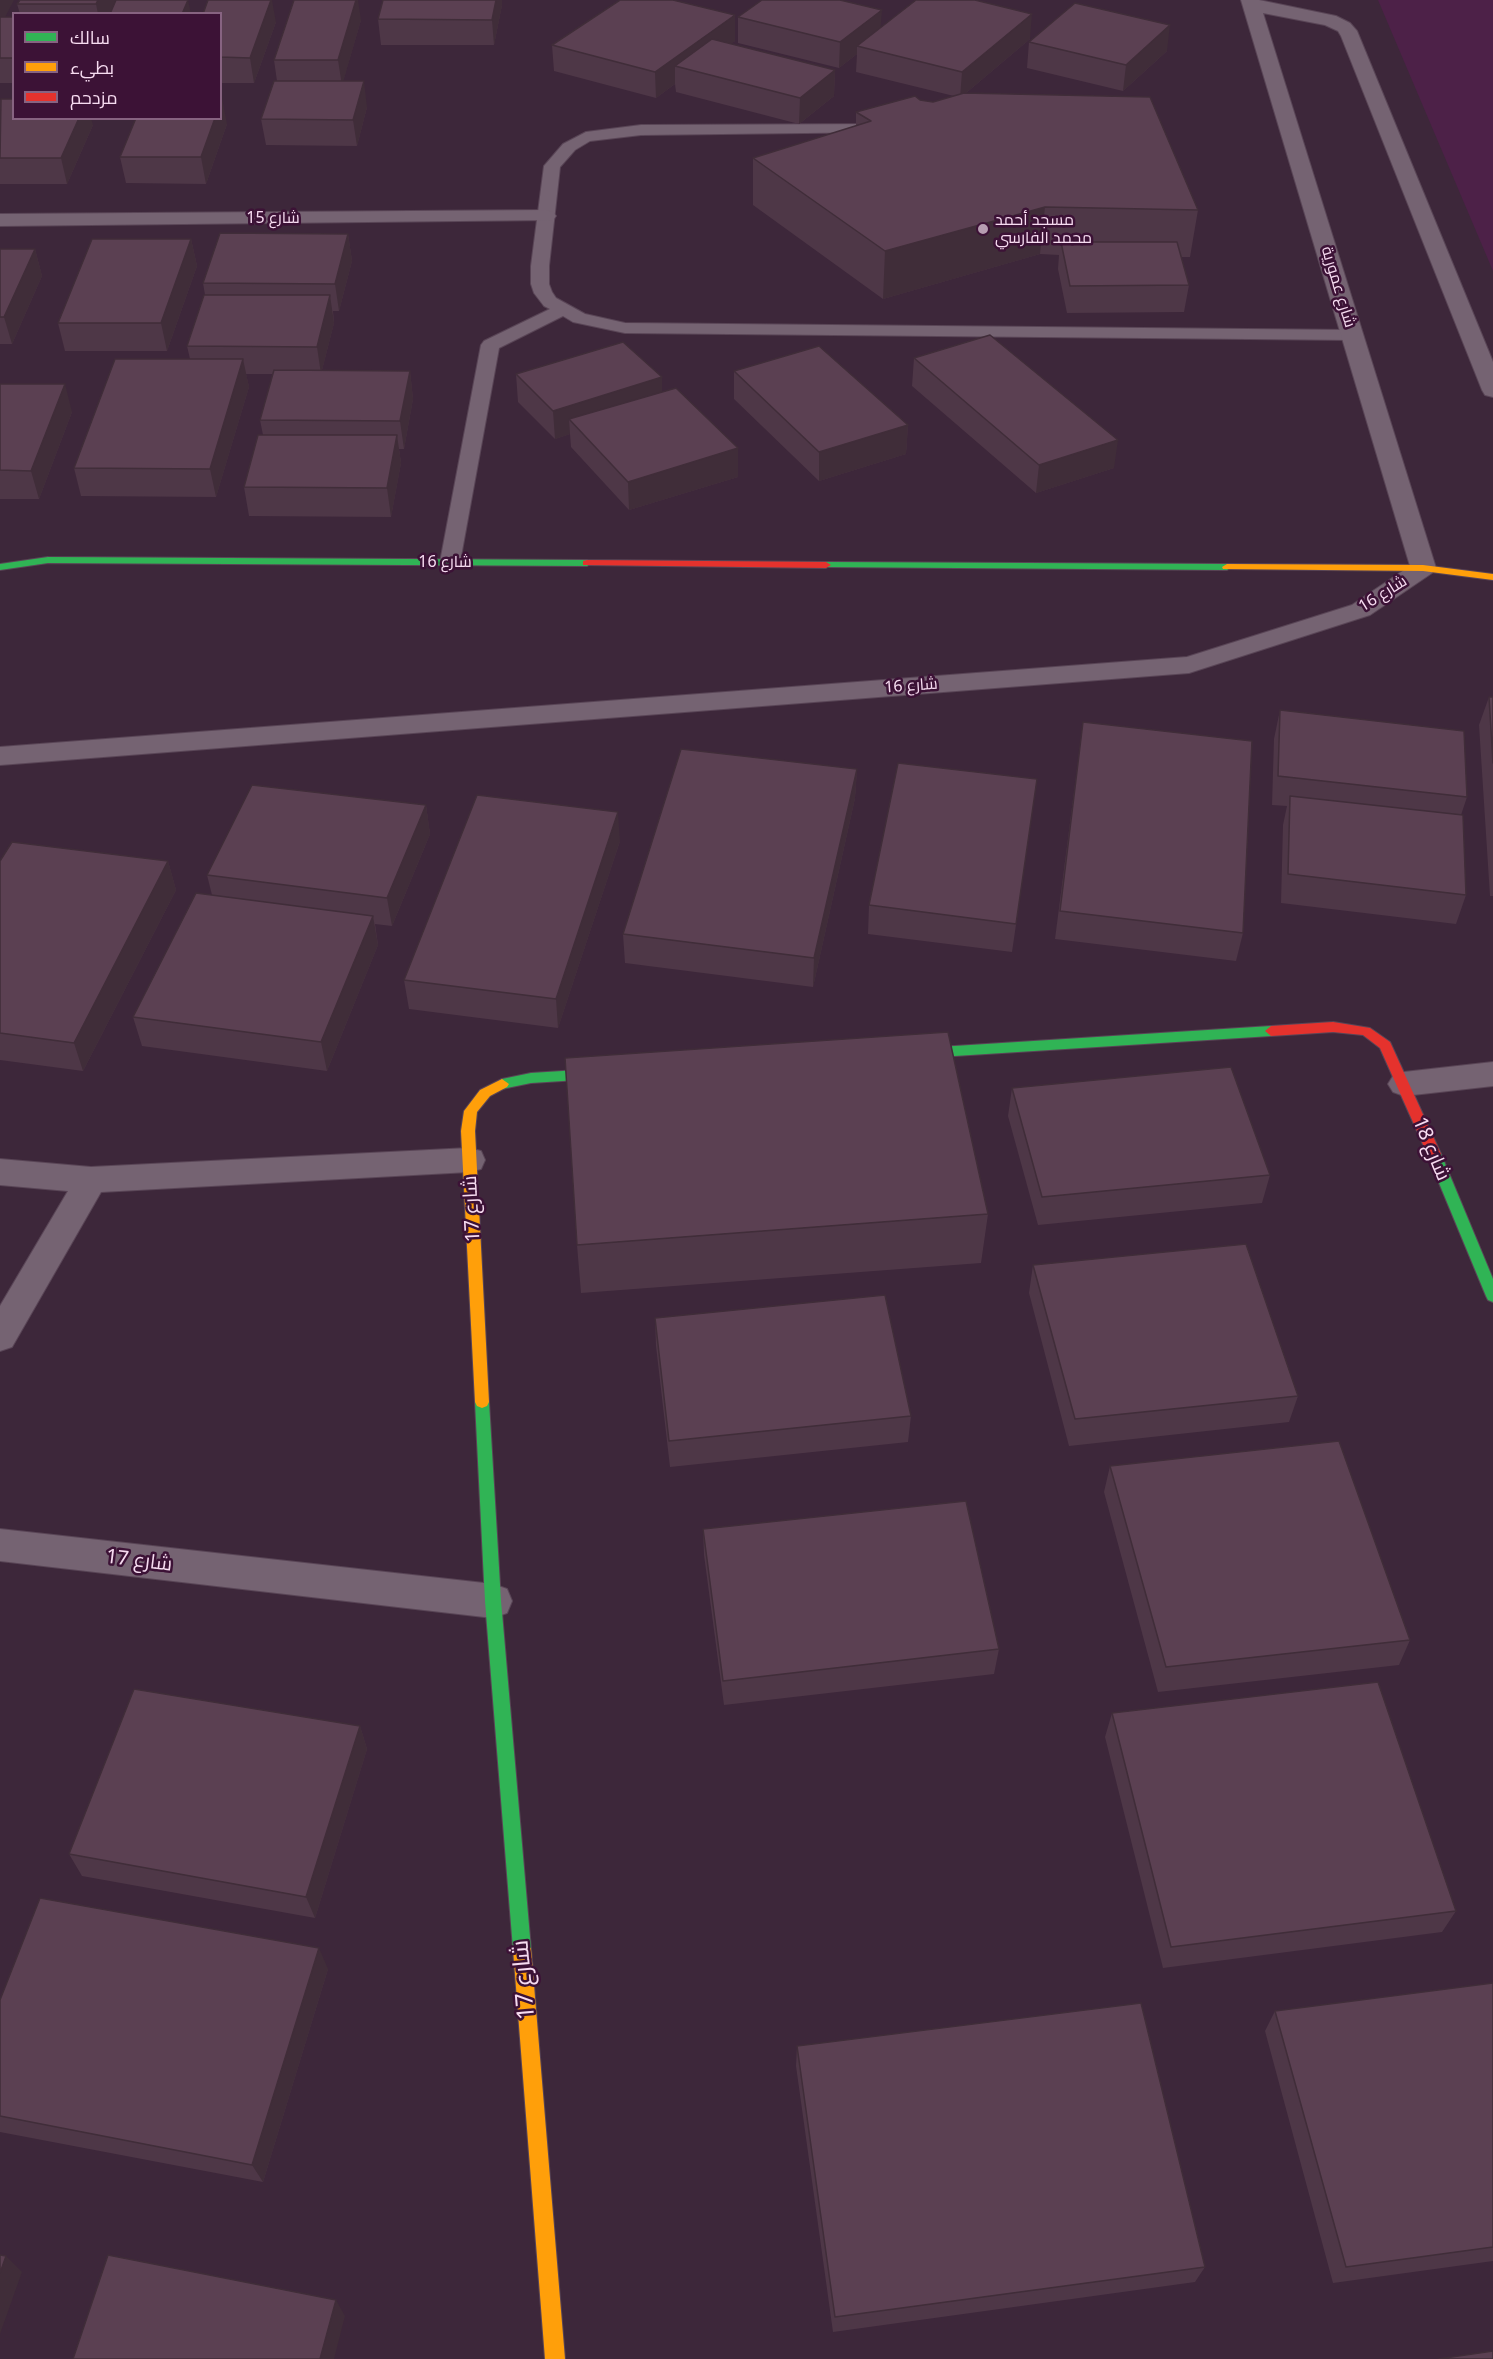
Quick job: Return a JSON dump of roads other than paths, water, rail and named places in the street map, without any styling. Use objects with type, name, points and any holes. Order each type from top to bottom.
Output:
[{"type":"street","name":"شارع عمورية","points":[[1423,568],[1251,3],[1330,20],[1344,27],[1350,35],[1493,390]]},
{"type":"street","name":"شارع 15","points":[[0,219],[546,216]]},
{"type":"street","name":"شارع 16","points":[[0,567],[48,560],[1423,568]]},
{"type":"street","name":"شارع 16","points":[[0,756],[1189,665],[1361,610],[1423,568]]},
{"type":"street","points":[[1423,568],[1493,577]]},
{"type":"street","name":"شارع 18","points":[[890,1055],[1334,1027],[1366,1031],[1385,1045],[1404,1084],[1493,1296]]},
{"type":"street","points":[[469,1160],[468,1131],[471,1111],[485,1093],[505,1083],[531,1078],[627,1072]]},
{"type":"street","points":[[1404,1084],[1493,1074]]},
{"type":"street","name":"شارع 17","points":[[0,1172],[91,1180],[469,1160],[493,1601],[555,2359]]},
{"type":"street","points":[[0,1337],[91,1180]]},
{"type":"street","name":"شارع 17","points":[[0,1545],[493,1601]]},
{"type":"lane","points":[[902,129],[641,130],[586,137],[569,147],[552,166],[540,284],[550,302],[562,310],[600,324],[657,330],[1352,334]]},
{"type":"lane","points":[[450,562],[490,345],[562,310]]},
{"type":"place","name":"مسجد أحمد محمد الفارسي","points":[[983,229]]}]
